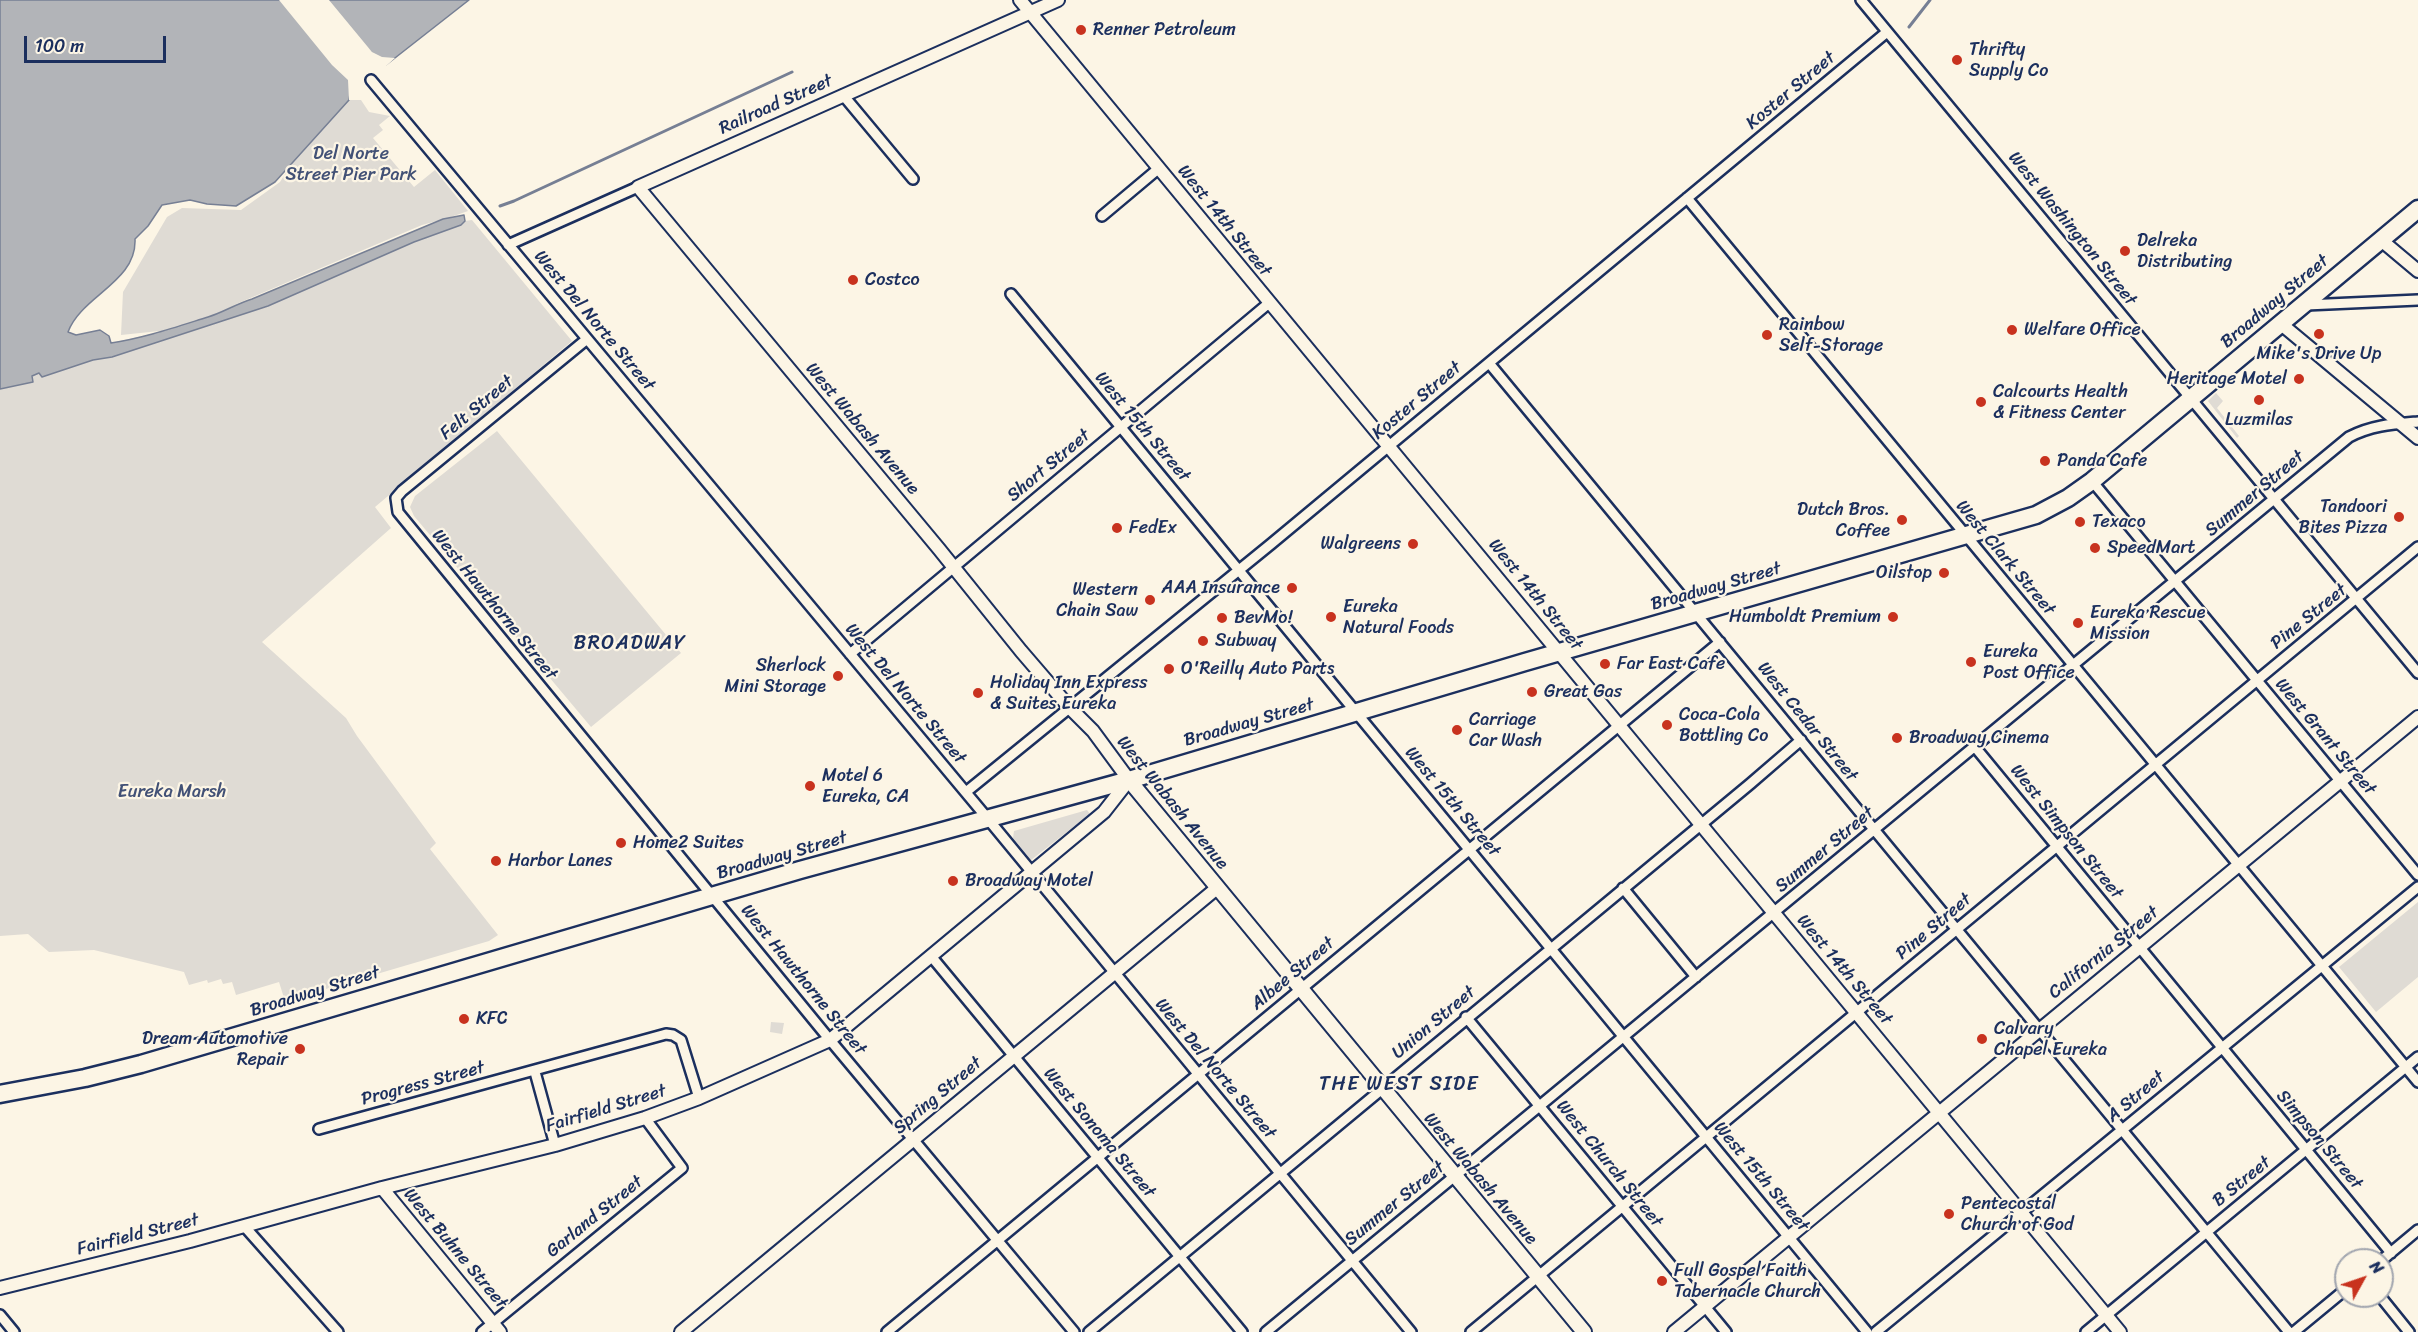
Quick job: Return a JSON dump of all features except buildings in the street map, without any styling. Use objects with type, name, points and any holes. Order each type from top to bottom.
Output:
[{"type":"highway","name":"Broadway Street","points":[[0,1094],[85,1078],[141,1064],[800,870],[1129,780],[1558,652],[2036,515],[2068,498],[2092,481],[2418,209]]},
{"type":"main road","name":"West Wabash Avenue","points":[[1129,780],[1584,1332]]},
{"type":"street","name":"West 14th Street","points":[[1020,0],[2120,1332]]},
{"type":"street","name":"Railroad Street","points":[[508,245],[1058,0]]},
{"type":"street","name":"West Washington Street","points":[[1861,0],[2418,673]]},
{"type":"street","name":"Koster Street","points":[[966,792],[1389,447],[1887,32]]},
{"type":"street","name":"West Del Norte Street","points":[[371,81],[966,792],[1411,1332]]},
{"type":"street","points":[[843,95],[913,179]]},
{"type":"street","points":[[1102,216],[1158,169]]},
{"type":"street","name":"West Wabash Avenue","points":[[638,188],[1070,708],[1093,731],[1129,780]]},
{"type":"street","name":"West Clark Street","points":[[1687,198],[2418,1082]]},
{"type":"street","points":[[2381,240],[2418,271]]},
{"type":"street","name":"West 15th Street","points":[[1011,294],[1867,1332]]},
{"type":"street","points":[[2301,306],[2418,300]]},
{"type":"street","name":"Short Street","points":[[850,654],[1269,303]]},
{"type":"street","points":[[2280,323],[2418,438]]},
{"type":"street","name":"Felt Street","points":[[396,507],[396,498],[402,491],[587,339]]},
{"type":"street","name":"West Cedar Street","points":[[1489,363],[2289,1332]]},
{"type":"street","name":"Summer Street","points":[[1266,1332],[2349,437],[2388,423],[2418,422]]},
{"type":"street","name":"West Grant Street","points":[[2092,481],[2418,875]]},
{"type":"street","name":"West Hawthorne Street","points":[[396,507],[415,534],[830,1040],[1074,1332]]},
{"type":"street","name":"Pine Street","points":[[1471,1332],[2418,547]]},
{"type":"street","name":"Albee Street","points":[[887,1332],[1720,642]]},
{"type":"street","name":"California Street","points":[[1674,1332],[2418,717]]},
{"type":"street","name":"Union Street","points":[[1089,1332],[1801,740]]},
{"type":"street","name":"West Simpson Street","points":[[1975,747],[2222,1049]]},
{"type":"street","name":"Fairfield Street","points":[[0,1288],[245,1227],[382,1188],[555,1145],[645,1118],[699,1098],[830,1040],[1104,812],[1129,780]]},
{"type":"street","name":"A Street","points":[[1876,1332],[2418,887]]},
{"type":"street","name":"Spring Street","points":[[681,1332],[1217,888]]},
{"type":"street","points":[[1623,888],[1696,977]]},
{"type":"street","name":"West Sonoma Street","points":[[931,956],[1242,1332]]},
{"type":"street","name":"West Church Street","points":[[1466,1017],[1726,1332]]},
{"type":"street","name":"Progress Street","points":[[319,1129],[535,1072],[666,1034],[674,1035],[681,1040],[699,1098]]},
{"type":"street","name":"Simpson Street","points":[[2222,1049],[2388,1248]]},
{"type":"street","name":"B Street","points":[[2086,1332],[2418,1057]]},
{"type":"street","points":[[535,1072],[555,1145]]},
{"type":"street","name":"Garland Street","points":[[482,1332],[497,1328],[682,1168],[645,1118]]},
{"type":"street","name":"West Buhne Street","points":[[382,1188],[497,1328]]},
{"type":"street","points":[[245,1227],[338,1332]]},
{"type":"street","points":[[2394,1250],[2418,1230]]},
{"type":"street","points":[[2294,1332],[2334,1300]]},
{"type":"street","points":[[2390,1308],[2409,1332]]},
{"type":"street","points":[[0,1315],[14,1332]]},
{"type":"green space","name":"Eureka Marsh","points":[[0,16],[347,102],[361,100],[369,112],[390,116],[379,125],[383,130],[373,138],[414,187],[435,170],[468,211],[448,218],[464,215],[465,221],[472,220],[572,341],[375,507],[391,528],[262,642],[346,718],[436,843],[430,849],[498,935],[489,941],[285,1001],[279,982],[236,995],[232,982],[223,984],[221,979],[189,985],[184,972],[94,950],[49,952],[28,934],[0,936]],"holes":[[[292,163],[280,182],[241,210],[182,208],[167,217],[123,292],[121,335],[169,330],[111,343],[109,336],[100,330],[76,335],[67,332],[168,189],[218,204],[236,206],[275,182]],[[437,221],[252,299],[234,305],[422,225]]]},
{"type":"green space","points":[[2216,393],[2223,401],[2217,408],[2239,436],[2237,438],[2208,401]]},
{"type":"green space","points":[[497,431],[681,653],[591,727],[414,516],[410,507],[415,496]]},
{"type":"green space","points":[[1087,810],[1090,814],[1031,860],[1013,838],[1014,831]]},
{"type":"green space","points":[[2418,902],[2418,977],[2376,1012],[2339,967]]},
{"type":"green space","points":[[771,1022],[784,1023],[782,1034],[770,1032]]},
{"type":"shaded area","points":[[0,0],[292,0],[352,81],[349,100],[275,182],[236,206],[190,200],[162,205],[148,226],[135,239],[133,254],[127,267],[84,308],[68,332],[76,335],[100,330],[109,336],[111,343],[160,332],[219,313],[443,219],[464,215],[465,221],[461,225],[414,242],[268,306],[112,357],[93,360],[42,377],[39,373],[32,376],[33,382],[0,389]]},
{"type":"shaded area","points":[[323,0],[469,0],[386,65],[379,61]]},
{"type":"pier","points":[[279,0],[296,0],[348,65],[355,81],[352,100],[349,100],[348,80],[332,65]]},
{"type":"pier","points":[[320,0],[329,0],[372,52],[382,57],[395,58],[384,68],[377,63],[357,46]]},
{"type":"waterway","points":[[1909,27],[1930,0]]},
{"type":"waterway","points":[[500,206],[792,72]]},
{"type":"place","name":"Renner Petroleum","points":[[1081,30]]},
{"type":"place","name":"Thrifty Supply Co","points":[[1957,60]]},
{"type":"place","name":"Delreka Distributing","points":[[2125,251]]},
{"type":"place","name":"Costco","points":[[853,280]]},
{"type":"place","name":"Welfare Office","points":[[2012,330]]},
{"type":"place","name":"Mike's Drive Up","points":[[2319,334]]},
{"type":"place","name":"Rainbow Self-Storage","points":[[1767,335]]},
{"type":"place","name":"Heritage Motel","points":[[2299,379]]},
{"type":"place","name":"Luzmilas","points":[[2259,400]]},
{"type":"place","name":"Calcourts Health & Fitness Center","points":[[1981,402]]},
{"type":"place","name":"Panda Cafe","points":[[2045,461]]},
{"type":"place","name":"Tandoori Bites Pizza","points":[[2399,517]]},
{"type":"place","name":"Dutch Bros. Coffee","points":[[1902,520]]},
{"type":"place","name":"Texaco","points":[[2080,522]]},
{"type":"place","name":"FedEx","points":[[1117,528]]},
{"type":"place","name":"Walgreens","points":[[1413,544]]},
{"type":"place","name":"SpeedMart","points":[[2095,548]]},
{"type":"place","name":"Oilstop","points":[[1944,573]]},
{"type":"place","name":"AAA Insurance","points":[[1292,588]]},
{"type":"place","name":"Western Chain Saw","points":[[1150,600]]},
{"type":"place","name":"Eureka Natural Foods","points":[[1331,617]]},
{"type":"place","name":"Humboldt Premium","points":[[1893,617]]},
{"type":"place","name":"BevMo!","points":[[1222,618]]},
{"type":"place","name":"Eureka Rescue Mission","points":[[2078,623]]},
{"type":"place","name":"Subway","points":[[1203,641]]},
{"type":"place","name":"Eureka Post Office","points":[[1971,662]]},
{"type":"place","name":"Far East Cafe","points":[[1605,664]]},
{"type":"place","name":"O'Reilly Auto Parts","points":[[1169,669]]},
{"type":"place","name":"Sherlock Mini Storage","points":[[838,676]]},
{"type":"place","name":"Great Gas","points":[[1532,692]]},
{"type":"place","name":"Holiday Inn Express & Suites Eureka","points":[[978,693]]},
{"type":"place","name":"Coca-Cola Bottling Co","points":[[1667,725]]},
{"type":"place","name":"Carriage Car Wash","points":[[1457,730]]},
{"type":"place","name":"Broadway Cinema","points":[[1897,738]]},
{"type":"place","name":"Motel 6 Eureka, CA","points":[[810,786]]},
{"type":"place","name":"Home2 Suites","points":[[621,843]]},
{"type":"place","name":"Harbor Lanes","points":[[496,861]]},
{"type":"place","name":"Broadway Motel","points":[[953,881]]},
{"type":"place","name":"KFC","points":[[464,1019]]},
{"type":"place","name":"Calvary Chapel Eureka","points":[[1982,1039]]},
{"type":"place","name":"Dream Automotive Repair","points":[[300,1049]]},
{"type":"place","name":"Pentecostal Church of God","points":[[1949,1214]]},
{"type":"place","name":"Full Gospel Faith Tabernacle Church","points":[[1662,1281]]},
{"type":"district","name":"BROADWAY","points":[[630,644]]},
{"type":"district","name":"THE WEST SIDE","points":[[1399,1085]]},
{"type":"park label","name":"Del Norte Street Pier Park","points":[[351,164]]}]
